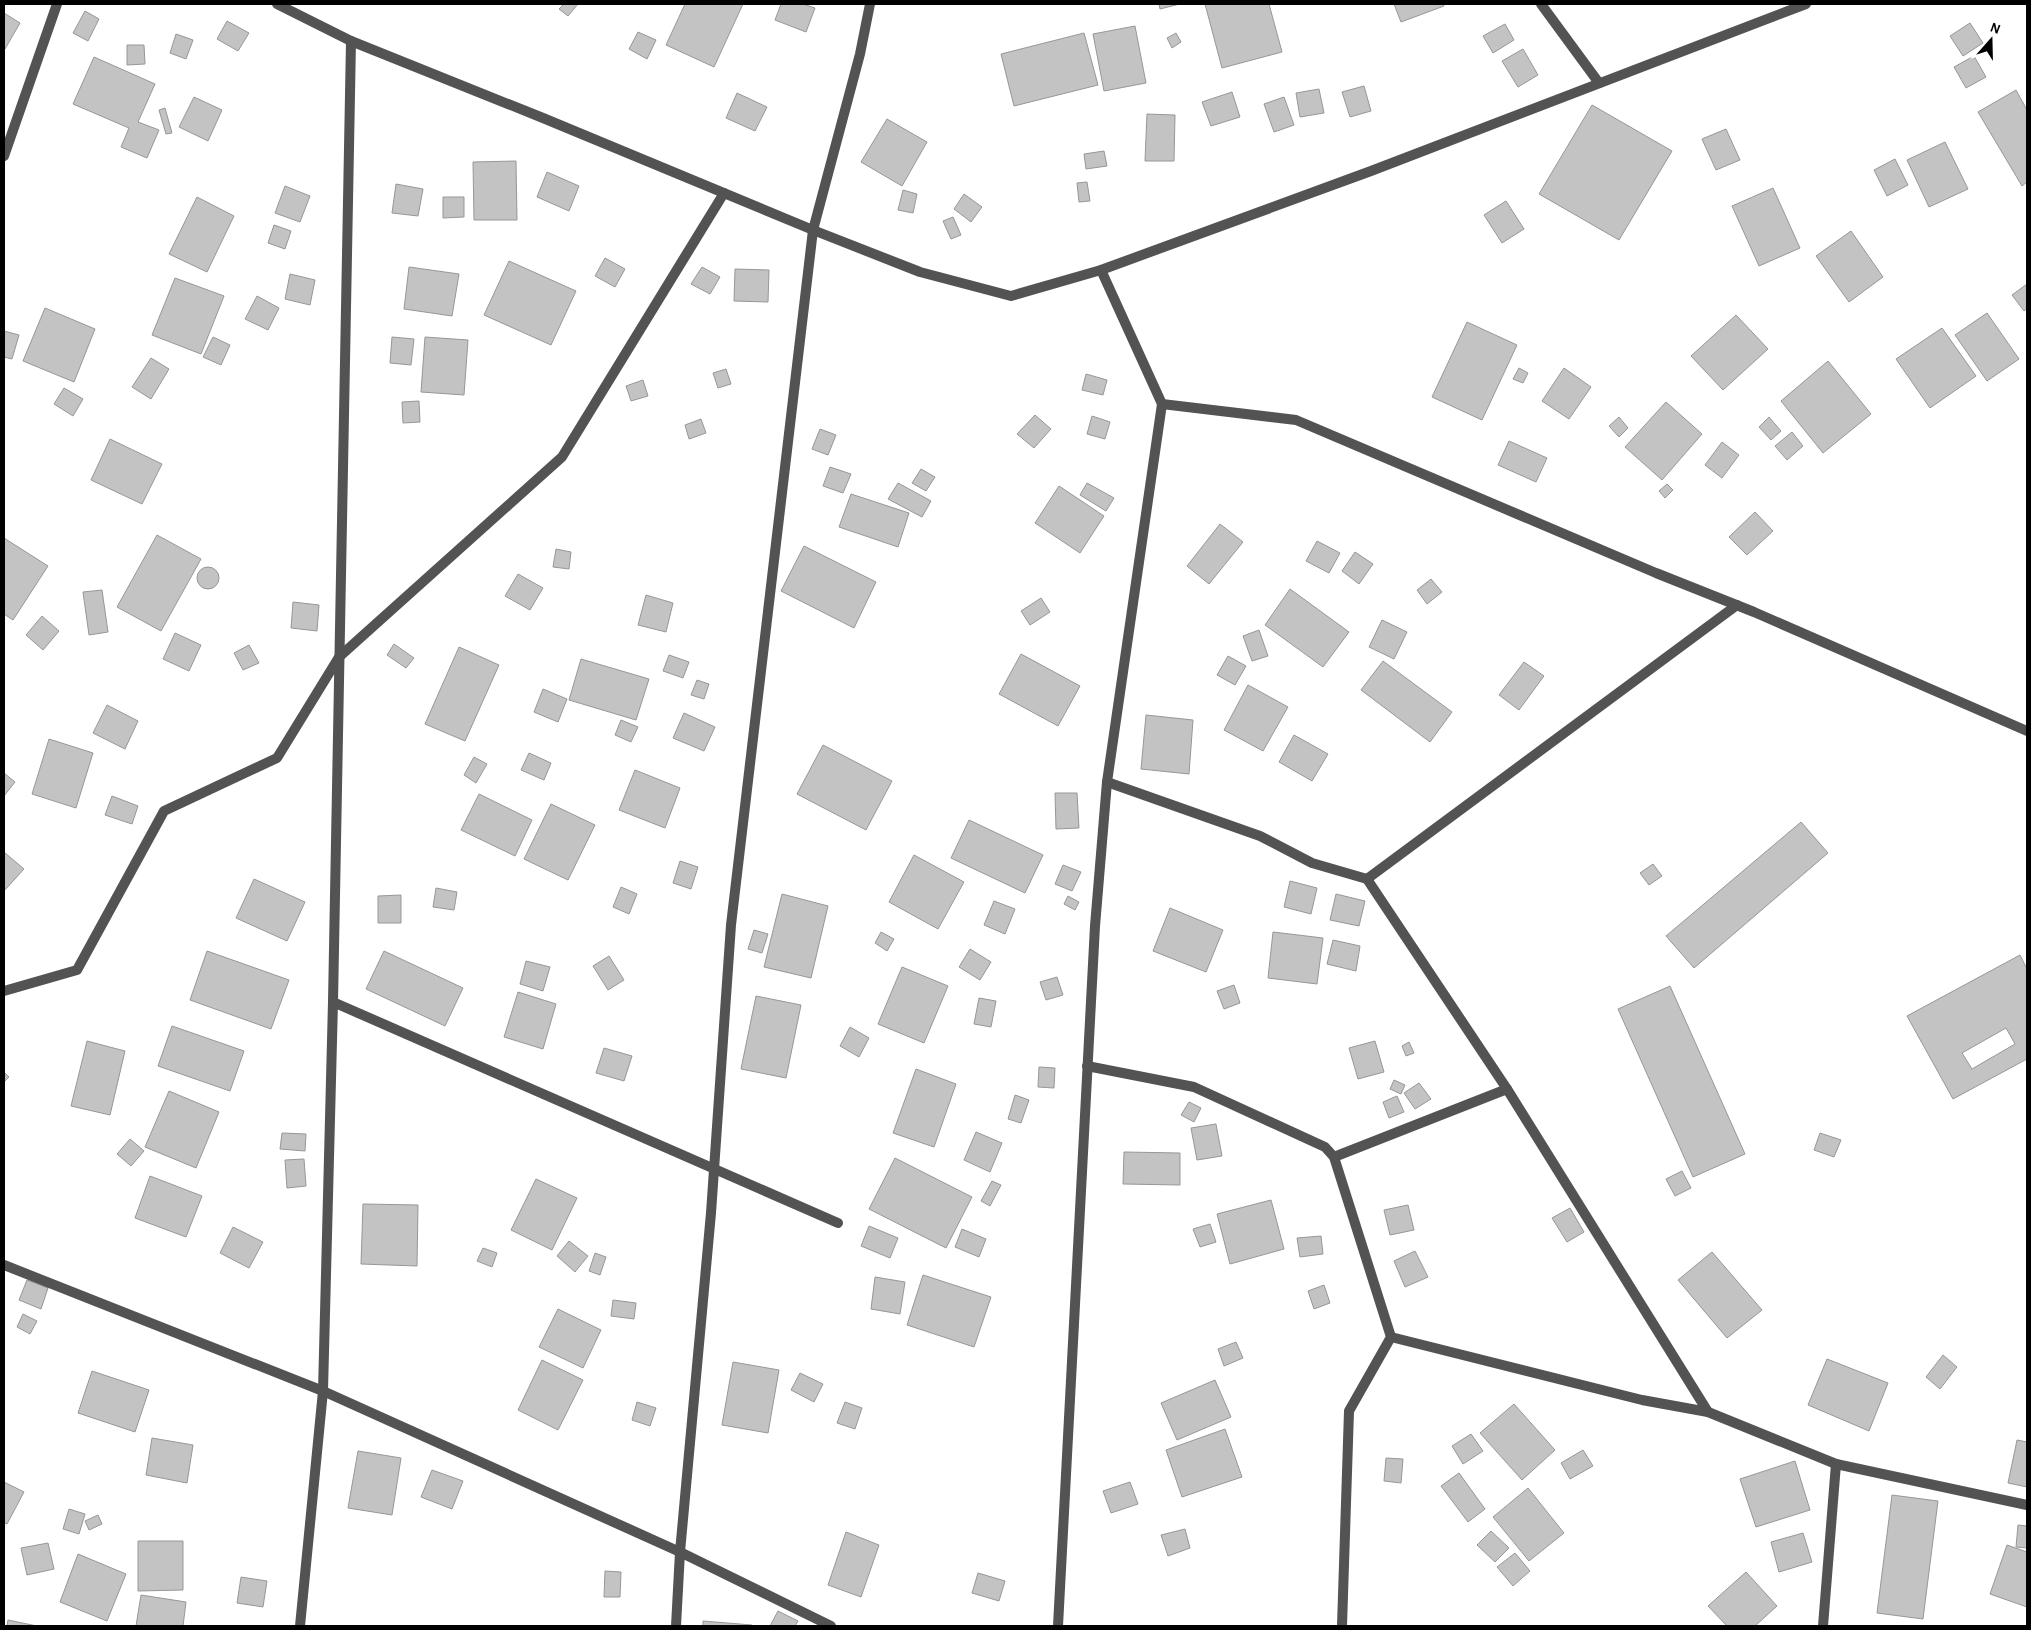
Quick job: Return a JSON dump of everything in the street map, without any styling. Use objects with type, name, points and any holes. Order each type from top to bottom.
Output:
[{"type":"street","points":[[4,156],[58,4]]},
{"type":"street","points":[[277,4],[351,41],[813,230],[920,272],[1011,296],[1101,270],[1371,171],[1806,4]]},
{"type":"street","points":[[676,1626],[680,1552],[713,1168],[731,925],[813,230],[860,54],[870,4]]},
{"type":"street","points":[[1541,4],[1599,83]]},
{"type":"street","points":[[300,1626],[323,1391],[333,1002],[351,41]]},
{"type":"street","points":[[4,991],[77,970],[164,811],[277,758],[339,657],[562,457],[724,193]]},
{"type":"street","points":[[1058,1626],[1095,926],[1108,782],[1162,404],[1101,270]]},
{"type":"street","points":[[1162,404],[1296,420],[1656,573],[1737,604],[2027,732]]},
{"type":"street","points":[[1367,879],[1737,604]]},
{"type":"street","points":[[1108,782],[1260,836],[1312,863],[1367,879],[1507,1089],[1708,1412]]},
{"type":"street","points":[[333,1002],[838,1222]]},
{"type":"street","points":[[1087,1066],[1194,1087],[1325,1147],[1334,1157],[1392,1337],[1349,1411],[1342,1626]]},
{"type":"street","points":[[1334,1157],[1507,1089]]},
{"type":"street","points":[[4,1265],[323,1391],[680,1552],[831,1626]]},
{"type":"street","points":[[1392,1337],[1642,1400],[1708,1412],[1836,1464],[2027,1505]]},
{"type":"street","points":[[1823,1626],[1836,1464]]},
{"type":"building","points":[[564,4],[578,4],[568,16],[559,9]]},
{"type":"building","points":[[685,4],[743,4],[714,67],[666,45]]},
{"type":"building","points":[[781,4],[803,4],[815,8],[806,32],[775,20]]},
{"type":"building","points":[[1159,4],[1180,4],[1160,9]]},
{"type":"building","points":[[1205,4],[1269,4],[1282,52],[1222,68]]},
{"type":"building","points":[[1394,4],[1443,4],[1444,6],[1401,22]]},
{"type":"building","points":[[85,11],[99,19],[88,41],[73,33]]},
{"type":"building","points":[[4,13],[20,23],[5,49],[4,48]]},
{"type":"building","points":[[227,21],[249,33],[238,51],[217,39]]},
{"type":"building","points":[[1970,23],[1983,43],[1963,56],[1950,36]]},
{"type":"building","points":[[1505,24],[1514,40],[1493,53],[1483,36]]},
{"type":"building","points":[[1135,26],[1146,83],[1104,91],[1093,34]]},
{"type":"building","points":[[638,32],[656,40],[647,59],[629,49]]},
{"type":"building","points":[[1084,33],[1098,85],[1014,106],[1001,54]]},
{"type":"building","points":[[1176,33],[1181,42],[1172,48],[1167,38]]},
{"type":"building","points":[[176,34],[193,40],[186,59],[170,53]]},
{"type":"building","points":[[127,45],[144,45],[145,64],[127,65]]},
{"type":"building","points":[[1523,49],[1538,75],[1518,87],[1502,61]]},
{"type":"building","points":[[1974,56],[1986,77],[1966,88],[1954,67]]},
{"type":"building","points":[[94,57],[155,84],[138,122],[159,130],[147,158],[121,147],[129,128],[73,104]]},
{"type":"building","points":[[1364,86],[1371,111],[1350,117],[1342,92]]},
{"type":"building","points":[[1319,89],[1324,113],[1300,117],[1296,93]]},
{"type":"building","points":[[2016,90],[2027,110],[2027,182],[2022,186],[1978,112]]},
{"type":"building","points":[[1232,92],[1240,117],[1211,126],[1202,102]]},
{"type":"building","points":[[737,93],[767,107],[755,131],[726,118]]},
{"type":"building","points":[[194,97],[222,110],[208,141],[179,127]]},
{"type":"building","points":[[1284,97],[1294,125],[1274,132],[1264,104]]},
{"type":"building","points":[[1592,105],[1672,151],[1619,240],[1539,194]]},
{"type":"building","points":[[165,108],[172,133],[166,134],[159,110]]},
{"type":"building","points":[[1147,114],[1175,115],[1174,161],[1145,161]]},
{"type":"building","points":[[887,119],[927,142],[902,186],[861,162]]},
{"type":"building","points":[[1726,129],[1740,160],[1716,170],[1702,139]]},
{"type":"building","points":[[1945,142],[1968,189],[1929,207],[1907,160]]},
{"type":"building","points":[[1104,151],[1107,166],[1086,169],[1084,154]]},
{"type":"building","points":[[1895,159],[1908,185],[1887,196],[1874,170]]},
{"type":"building","points":[[516,161],[517,220],[474,220],[473,162]]},
{"type":"building","points":[[547,172],[579,186],[569,211],[537,197]]},
{"type":"building","points":[[1087,182],[1090,201],[1079,202],[1077,183]]},
{"type":"building","points":[[396,184],[423,189],[418,216],[392,213]]},
{"type":"building","points":[[285,186],[310,196],[300,222],[275,213]]},
{"type":"building","points":[[1773,188],[1800,248],[1759,266],[1732,206]]},
{"type":"building","points":[[903,190],[917,194],[913,213],[898,210]]},
{"type":"building","points":[[964,194],[982,207],[971,222],[954,209]]},
{"type":"building","points":[[197,197],[234,216],[207,272],[169,254]]},
{"type":"building","points":[[443,197],[464,197],[464,217],[443,218]]},
{"type":"building","points":[[1506,201],[1524,229],[1502,243],[1484,215]]},
{"type":"building","points":[[953,217],[961,235],[951,239],[943,221]]},
{"type":"building","points":[[274,225],[291,231],[285,249],[268,243]]},
{"type":"building","points":[[1851,231],[1883,277],[1849,302],[1816,256]]},
{"type":"building","points":[[605,258],[625,269],[615,287],[595,276]]},
{"type":"building","points":[[509,261],[576,291],[551,345],[484,315]]},
{"type":"building","points":[[409,267],[459,274],[452,316],[404,309]]},
{"type":"building","points":[[702,267],[720,277],[710,294],[691,284]]},
{"type":"building","points":[[735,269],[769,270],[768,302],[734,301]]},
{"type":"building","points":[[290,274],[315,280],[310,305],[285,299]]},
{"type":"building","points":[[175,278],[224,296],[201,354],[152,335]]},
{"type":"building","points":[[2027,284],[2027,308],[2024,311],[2012,295]]},
{"type":"building","points":[[257,296],[279,308],[268,330],[245,319]]},
{"type":"building","points":[[45,308],[95,329],[74,382],[23,361]]},
{"type":"building","points":[[1987,313],[2019,359],[1987,381],[1955,335]]},
{"type":"building","points":[[1736,315],[1768,349],[1723,390],[1691,356]]},
{"type":"building","points":[[1467,322],[1517,345],[1482,420],[1432,397]]},
{"type":"building","points":[[1942,328],[1976,376],[1930,408],[1896,359]]},
{"type":"building","points":[[4,331],[19,335],[12,359],[4,357]]},
{"type":"building","points":[[213,337],[230,345],[221,365],[203,357]]},
{"type":"building","points":[[392,337],[414,339],[411,365],[390,363]]},
{"type":"building","points":[[425,337],[468,340],[464,395],[421,392]]},
{"type":"building","points":[[151,358],[169,369],[151,399],[132,387]]},
{"type":"building","points":[[1828,361],[1871,414],[1823,453],[1781,401]]},
{"type":"building","points":[[1519,368],[1528,373],[1523,383],[1513,379]]},
{"type":"building","points":[[1564,368],[1591,387],[1569,419],[1542,401]]},
{"type":"building","points":[[726,369],[731,384],[718,388],[713,373]]},
{"type":"building","points":[[1086,374],[1107,380],[1103,395],[1082,390]]},
{"type":"building","points":[[643,380],[648,396],[631,401],[626,386]]},
{"type":"building","points":[[64,388],[83,399],[73,416],[54,404]]},
{"type":"building","points":[[419,401],[420,422],[403,423],[402,402]]},
{"type":"building","points":[[1666,402],[1702,434],[1662,480],[1625,447]]},
{"type":"building","points":[[1035,415],[1051,429],[1034,448],[1017,434]]},
{"type":"building","points":[[1092,416],[1110,422],[1105,439],[1087,434]]},
{"type":"building","points":[[1619,417],[1628,428],[1619,437],[1609,426]]},
{"type":"building","points":[[1769,417],[1781,431],[1771,440],[1759,427]]},
{"type":"building","points":[[701,419],[706,433],[689,439],[685,425]]},
{"type":"building","points":[[820,429],[836,435],[828,455],[812,449]]},
{"type":"building","points":[[1792,432],[1803,446],[1787,460],[1775,446]]},
{"type":"building","points":[[110,439],[162,464],[142,504],[91,480]]},
{"type":"building","points":[[1509,441],[1547,458],[1536,482],[1498,465]]},
{"type":"building","points":[[1722,442],[1739,455],[1722,478],[1705,465]]},
{"type":"building","points":[[830,467],[851,474],[843,493],[823,486]]},
{"type":"building","points":[[921,469],[935,477],[926,491],[912,483]]},
{"type":"building","points":[[898,483],[931,501],[922,517],[888,499]]},
{"type":"building","points":[[1087,483],[1114,498],[1106,511],[1080,495]]},
{"type":"building","points":[[1667,484],[1673,490],[1665,498],[1659,491]]},
{"type":"building","points":[[1059,486],[1104,516],[1080,553],[1035,523]]},
{"type":"building","points":[[851,494],[909,513],[898,547],[839,527]]},
{"type":"building","points":[[1755,512],[1773,531],[1747,555],[1729,537]]},
{"type":"building","points":[[1220,524],[1243,542],[1209,584],[1187,566]]},
{"type":"building","points":[[157,535],[201,559],[161,631],[117,607]]},
{"type":"building","points":[[4,538],[48,566],[13,620],[4,614]]},
{"type":"building","points":[[1317,541],[1340,553],[1329,573],[1306,561]]},
{"type":"building","points":[[804,546],[876,582],[854,628],[781,591]]},
{"type":"building","points":[[556,549],[571,552],[569,569],[553,567]]},
{"type":"building","points":[[1355,552],[1373,564],[1359,584],[1342,571]]},
{"type":"building","points":[[208,567],[216,570],[219,578],[216,586],[208,589],[200,586],[197,578],[200,570]]},
{"type":"building","points":[[518,574],[543,588],[530,610],[505,596]]},
{"type":"building","points":[[1431,579],[1442,592],[1427,604],[1417,590]]},
{"type":"building","points":[[1290,589],[1349,632],[1323,667],[1265,625]]},
{"type":"building","points":[[102,590],[108,632],[89,635],[83,592]]},
{"type":"building","points":[[646,595],[673,603],[666,632],[638,625]]},
{"type":"building","points":[[1041,598],[1050,612],[1030,625],[1021,611]]},
{"type":"building","points":[[293,602],[319,605],[317,631],[291,628]]},
{"type":"building","points":[[42,616],[59,631],[43,650],[26,635]]},
{"type":"building","points":[[1382,620],[1407,632],[1394,659],[1369,647]]},
{"type":"building","points":[[1259,630],[1268,656],[1252,661],[1243,636]]},
{"type":"building","points":[[175,633],[201,645],[189,671],[163,659]]},
{"type":"building","points":[[394,644],[414,658],[406,668],[387,655]]},
{"type":"building","points":[[249,645],[259,663],[243,670],[234,653]]},
{"type":"building","points":[[459,647],[499,665],[465,741],[425,724]]},
{"type":"building","points":[[1021,654],[1080,686],[1058,726],[999,694]]},
{"type":"building","points":[[669,655],[689,662],[683,678],[663,671]]},
{"type":"building","points":[[1228,656],[1246,666],[1235,685],[1217,675]]},
{"type":"building","points":[[581,659],[649,679],[636,720],[569,700]]},
{"type":"building","points":[[1383,661],[1452,712],[1430,742],[1361,690]]},
{"type":"building","points":[[1524,662],[1544,676],[1519,710],[1499,695]]},
{"type":"building","points":[[697,680],[709,684],[704,699],[691,695]]},
{"type":"building","points":[[1248,685],[1288,707],[1263,751],[1224,730]]},
{"type":"building","points":[[543,689],[567,699],[558,722],[534,712]]},
{"type":"building","points":[[107,705],[138,721],[125,749],[93,733]]},
{"type":"building","points":[[684,713],[715,727],[704,751],[673,738]]},
{"type":"building","points":[[1146,715],[1193,720],[1189,774],[1141,769]]},
{"type":"building","points":[[621,720],[638,727],[631,742],[615,735]]},
{"type":"building","points":[[1294,735],[1328,754],[1312,781],[1279,762]]},
{"type":"building","points":[[49,739],[93,753],[76,808],[32,794]]},
{"type":"building","points":[[823,745],[892,781],[866,830],[797,794]]},
{"type":"building","points":[[529,753],[551,763],[544,780],[521,770]]},
{"type":"building","points":[[474,757],[487,764],[476,783],[464,775]]},
{"type":"building","points":[[635,770],[680,788],[665,828],[619,810]]},
{"type":"building","points":[[4,773],[15,782],[4,796]]},
{"type":"building","points":[[1055,793],[1077,793],[1079,828],[1056,829]]},
{"type":"building","points":[[479,794],[532,820],[515,856],[461,830]]},
{"type":"building","points":[[112,796],[138,806],[132,824],[105,815]]},
{"type":"building","points":[[551,804],[595,825],[568,880],[524,859]]},
{"type":"building","points":[[969,820],[1043,855],[1025,893],[951,858]]},
{"type":"building","points":[[1801,822],[1828,853],[1694,968],[1666,936]]},
{"type":"building","points":[[4,852],[24,869],[4,891]]},
{"type":"building","points":[[914,855],[964,882],[938,929],[889,902]]},
{"type":"building","points":[[680,861],[698,867],[691,889],[673,883]]},
{"type":"building","points":[[1653,864],[1662,876],[1649,885],[1640,873]]},
{"type":"building","points":[[1063,865],[1081,872],[1072,891],[1055,884]]},
{"type":"building","points":[[254,879],[305,902],[287,941],[236,918]]},
{"type":"building","points":[[1290,881],[1317,888],[1311,914],[1284,907]]},
{"type":"building","points":[[621,887],[637,894],[629,914],[613,907]]},
{"type":"building","points":[[436,888],[457,892],[454,910],[433,907]]},
{"type":"building","points":[[782,894],[828,906],[811,978],[764,967]]},
{"type":"building","points":[[1336,894],[1365,901],[1359,926],[1330,920]]},
{"type":"building","points":[[401,895],[401,923],[378,923],[378,896]]},
{"type":"building","points":[[1068,896],[1079,902],[1075,910],[1064,904]]},
{"type":"building","points":[[994,901],[1015,909],[1005,934],[984,925]]},
{"type":"building","points":[[1170,908],[1223,930],[1206,972],[1153,951]]},
{"type":"building","points":[[754,930],[768,934],[762,953],[748,949]]},
{"type":"building","points":[[881,932],[894,939],[887,951],[875,943]]},
{"type":"building","points":[[1273,932],[1323,938],[1317,984],[1268,978]]},
{"type":"building","points":[[1333,940],[1360,946],[1356,971],[1327,964]]},
{"type":"building","points":[[970,949],[991,962],[980,980],[959,967]]},
{"type":"building","points":[[207,951],[289,980],[271,1029],[190,1000]]},
{"type":"building","points":[[384,951],[463,988],[445,1026],[366,989]]},
{"type":"building","points":[[2020,955],[2027,969],[2027,1059],[1953,1099],[1907,1016]],"holes":[[[2006,1028],[2015,1044],[1972,1069],[1962,1053]]]},
{"type":"building","points":[[609,956],[624,980],[608,990],[593,966]]},
{"type":"building","points":[[526,961],[550,967],[543,991],[520,984]]},
{"type":"building","points":[[902,967],[948,986],[924,1043],[878,1024]]},
{"type":"building","points":[[1057,977],[1063,995],[1046,1000],[1040,982]]},
{"type":"building","points":[[1234,985],[1240,1003],[1224,1009],[1217,991]]},
{"type":"building","points":[[1670,986],[1745,1154],[1693,1177],[1618,1009]]},
{"type":"building","points":[[518,992],[556,1004],[543,1049],[504,1037]]},
{"type":"building","points":[[756,996],[801,1005],[786,1078],[741,1069]]},
{"type":"building","points":[[979,998],[996,1001],[991,1027],[974,1024]]},
{"type":"building","points":[[172,1026],[244,1051],[230,1091],[158,1066]]},
{"type":"building","points":[[850,1027],[869,1038],[859,1057],[840,1046]]},
{"type":"building","points":[[87,1041],[125,1051],[110,1115],[71,1106]]},
{"type":"building","points":[[1375,1041],[1384,1072],[1358,1079],[1349,1048]]},
{"type":"building","points":[[1409,1042],[1414,1053],[1406,1056],[1402,1046]]},
{"type":"building","points":[[604,1048],[632,1056],[624,1081],[596,1073]]},
{"type":"building","points":[[1039,1067],[1055,1068],[1054,1088],[1038,1087]]},
{"type":"building","points":[[916,1069],[956,1084],[934,1147],[893,1133]]},
{"type":"building","points":[[4,1072],[9,1077],[4,1082]]},
{"type":"building","points":[[1394,1080],[1405,1085],[1401,1094],[1390,1089]]},
{"type":"building","points":[[1419,1083],[1431,1099],[1415,1109],[1404,1093]]},
{"type":"building","points":[[169,1091],[219,1112],[196,1168],[145,1147]]},
{"type":"building","points":[[1015,1095],[1029,1100],[1021,1123],[1008,1119]]},
{"type":"building","points":[[1397,1096],[1404,1112],[1389,1118],[1383,1102]]},
{"type":"building","points":[[1189,1102],[1201,1108],[1194,1122],[1181,1115]]},
{"type":"building","points":[[1216,1124],[1222,1156],[1197,1160],[1191,1128]]},
{"type":"building","points":[[976,1132],[1002,1143],[990,1172],[964,1160]]},
{"type":"building","points":[[282,1133],[306,1134],[305,1151],[280,1149]]},
{"type":"building","points":[[1820,1133],[1841,1140],[1834,1157],[1814,1150]]},
{"type":"building","points":[[130,1139],[144,1151],[131,1166],[117,1154]]},
{"type":"building","points":[[1124,1152],[1180,1153],[1180,1185],[1123,1184]]},
{"type":"building","points":[[895,1158],[972,1197],[946,1248],[869,1209]]},
{"type":"building","points":[[304,1159],[306,1186],[287,1188],[285,1160]]},
{"type":"building","points":[[1682,1171],[1691,1188],[1675,1196],[1666,1179]]},
{"type":"building","points":[[150,1176],[202,1196],[186,1237],[135,1218]]},
{"type":"building","points":[[536,1179],[577,1198],[552,1250],[511,1230]]},
{"type":"building","points":[[992,1181],[1001,1185],[990,1206],[981,1201]]},
{"type":"building","points":[[1271,1200],[1284,1249],[1230,1264],[1217,1214]]},
{"type":"building","points":[[363,1204],[418,1205],[417,1266],[361,1264]]},
{"type":"building","points":[[1408,1205],[1414,1230],[1390,1235],[1384,1210]]},
{"type":"building","points":[[1570,1208],[1584,1232],[1567,1242],[1552,1218]]},
{"type":"building","points":[[1210,1224],[1216,1242],[1200,1247],[1193,1229]]},
{"type":"building","points":[[869,1226],[898,1238],[890,1258],[861,1246]]},
{"type":"building","points":[[233,1227],[263,1242],[249,1268],[220,1253]]},
{"type":"building","points":[[962,1229],[986,1239],[979,1257],[955,1247]]},
{"type":"building","points":[[1321,1236],[1323,1254],[1300,1257],[1297,1238]]},
{"type":"building","points":[[569,1241],[588,1256],[575,1272],[557,1256]]},
{"type":"building","points":[[483,1248],[497,1253],[492,1267],[477,1261]]},
{"type":"building","points":[[1415,1251],[1428,1277],[1405,1287],[1394,1261]]},
{"type":"building","points":[[1712,1252],[1762,1310],[1727,1338],[1678,1280]]},
{"type":"building","points":[[595,1253],[606,1257],[600,1275],[589,1271]]},
{"type":"building","points":[[923,1275],[991,1297],[974,1347],[907,1325]]},
{"type":"building","points":[[875,1277],[905,1282],[900,1314],[871,1309]]},
{"type":"building","points":[[27,1280],[48,1288],[41,1309],[19,1300]]},
{"type":"building","points":[[1324,1285],[1330,1303],[1314,1309],[1308,1291]]},
{"type":"building","points":[[613,1300],[636,1303],[634,1319],[611,1316]]},
{"type":"building","points":[[558,1309],[601,1330],[583,1368],[539,1347]]},
{"type":"building","points":[[23,1314],[37,1321],[30,1334],[17,1327]]},
{"type":"building","points":[[1236,1342],[1243,1358],[1224,1366],[1218,1349]]},
{"type":"building","points":[[1943,1355],[1957,1367],[1940,1389],[1926,1377]]},
{"type":"building","points":[[1827,1359],[1888,1383],[1869,1431],[1808,1405]]},
{"type":"building","points":[[542,1360],[583,1380],[558,1430],[518,1410]]},
{"type":"building","points":[[733,1362],[779,1370],[768,1433],[722,1425]]},
{"type":"building","points":[[92,1371],[149,1390],[135,1432],[78,1413]]},
{"type":"building","points":[[800,1373],[823,1384],[814,1402],[791,1390]]},
{"type":"building","points":[[1215,1380],[1231,1417],[1177,1440],[1161,1403]]},
{"type":"building","points":[[637,1402],[656,1408],[650,1426],[632,1420]]},
{"type":"building","points":[[845,1402],[862,1408],[855,1429],[837,1423]]},
{"type":"building","points":[[1514,1404],[1555,1450],[1522,1480],[1480,1433]]},
{"type":"building","points":[[1225,1429],[1242,1477],[1182,1497],[1166,1450]]},
{"type":"building","points":[[1471,1434],[1483,1451],[1463,1464],[1452,1446]]},
{"type":"building","points":[[152,1438],[193,1445],[187,1483],[146,1475]]},
{"type":"building","points":[[2017,1440],[2027,1442],[2027,1487],[2008,1483]]},
{"type":"building","points":[[1583,1450],[1593,1466],[1570,1479],[1561,1463]]},
{"type":"building","points":[[358,1451],[401,1458],[392,1515],[348,1508]]},
{"type":"building","points":[[1386,1458],[1403,1459],[1401,1483],[1384,1481]]},
{"type":"building","points":[[1795,1461],[1810,1510],[1756,1527],[1740,1479]]},
{"type":"building","points":[[432,1470],[463,1481],[452,1509],[421,1497]]},
{"type":"building","points":[[1459,1473],[1485,1509],[1468,1522],[1441,1486]]},
{"type":"building","points":[[4,1482],[24,1492],[7,1524],[4,1523]]},
{"type":"building","points":[[1130,1482],[1138,1504],[1111,1513],[1103,1491]]},
{"type":"building","points":[[1528,1488],[1564,1533],[1529,1561],[1493,1517]]},
{"type":"building","points":[[1892,1495],[1938,1501],[1923,1619],[1877,1613]]},
{"type":"building","points":[[69,1509],[85,1514],[79,1534],[63,1529]]},
{"type":"building","points":[[98,1515],[102,1524],[89,1530],[85,1521]]},
{"type":"building","points":[[2018,1525],[2027,1526],[2027,1548],[2016,1547]]},
{"type":"building","points":[[1185,1529],[1190,1548],[1168,1556],[1161,1535]]},
{"type":"building","points":[[1491,1531],[1509,1548],[1495,1562],[1477,1545]]},
{"type":"building","points":[[846,1532],[879,1545],[861,1597],[828,1585]]},
{"type":"building","points":[[1803,1533],[1812,1562],[1779,1572],[1771,1542]]},
{"type":"building","points":[[138,1541],[183,1541],[183,1590],[138,1591]]},
{"type":"building","points":[[48,1543],[54,1569],[27,1575],[21,1548]]},
{"type":"building","points":[[2007,1545],[2027,1552],[2027,1607],[1990,1594]]},
{"type":"building","points":[[1515,1553],[1530,1571],[1513,1586],[1497,1567]]},
{"type":"building","points":[[78,1554],[126,1574],[107,1621],[60,1602]]},
{"type":"building","points":[[605,1571],[621,1572],[620,1597],[604,1597]]},
{"type":"building","points":[[1746,1572],[1777,1606],[1755,1626],[1727,1626],[1708,1606]]},
{"type":"building","points":[[978,1573],[1005,1581],[999,1601],[972,1593]]},
{"type":"building","points":[[241,1577],[267,1581],[263,1607],[237,1603]]},
{"type":"building","points":[[141,1595],[186,1602],[183,1626],[136,1626]]},
{"type":"building","points":[[778,1611],[798,1621],[795,1626],[770,1626]]},
{"type":"building","points":[[8,1620],[37,1626],[7,1626]]},
{"type":"building","points":[[703,1621],[752,1625],[703,1626]]}]
